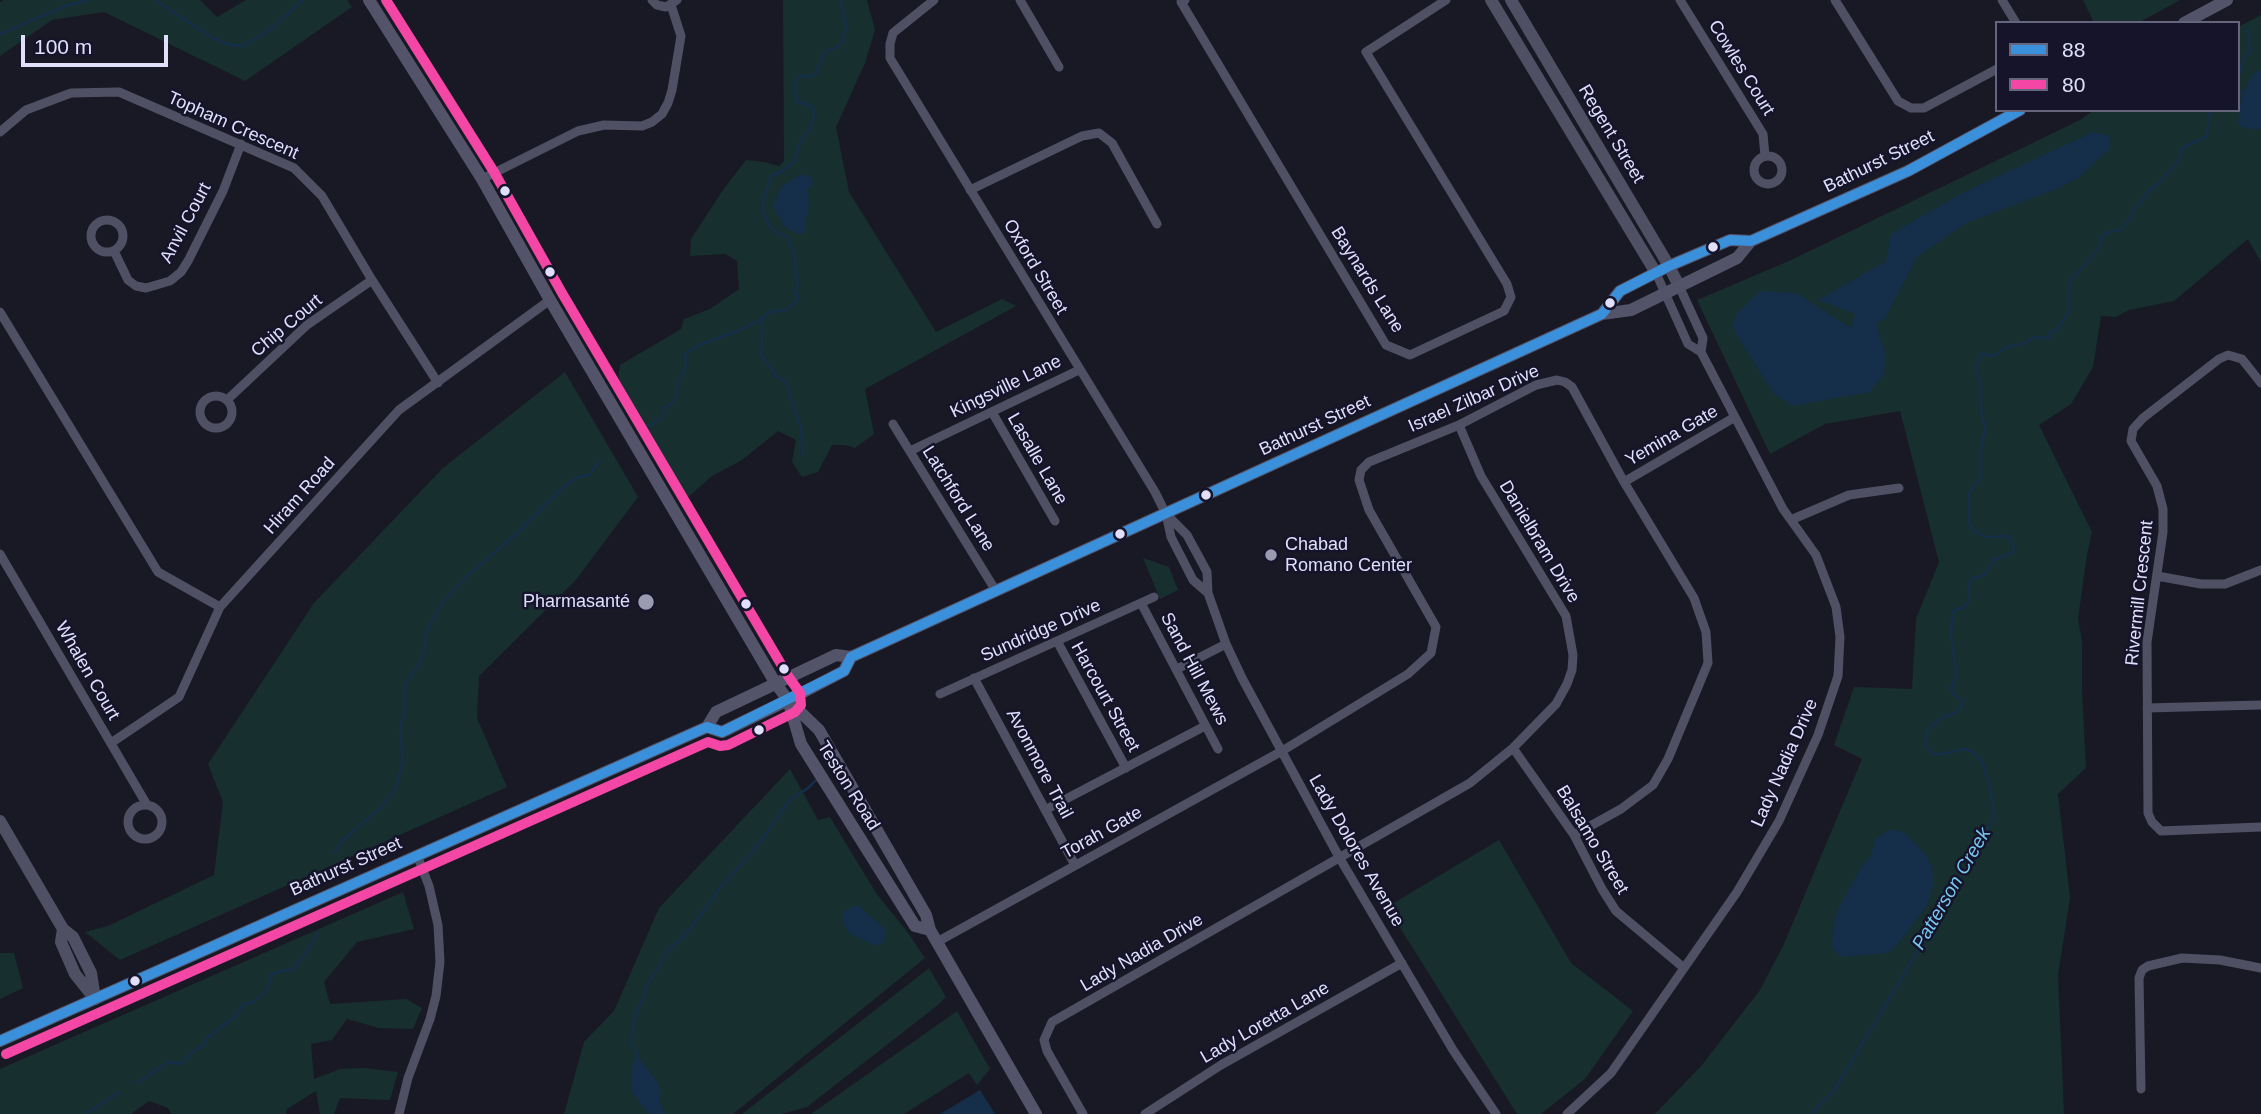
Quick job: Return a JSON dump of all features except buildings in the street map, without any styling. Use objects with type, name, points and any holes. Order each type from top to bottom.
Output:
[{"type":"main road","points":[[369,0],[482,178],[550,300],[776,684],[788,700]]},
{"type":"main road","points":[[2188,21],[2227,0]]},
{"type":"main road","name":"Bathurst Street","points":[[0,1041],[707,727],[716,712],[836,655],[851,657],[1602,314],[1631,310],[1737,258],[1751,241],[1908,171],[2016,112]]},
{"type":"main road","name":"Bathurst Street","points":[[1602,314],[1620,291],[1669,266],[1730,240],[1751,241]]},
{"type":"main road","name":"Bathurst Street","points":[[707,727],[722,732],[788,700],[844,671],[851,657]]},
{"type":"main road","name":"Teston Road","points":[[788,700],[801,744],[915,926],[933,936]]},
{"type":"main road","name":"Teston Road","points":[[788,700],[819,730],[926,915],[933,936],[1036,1114]]},
{"type":"street","points":[[482,178],[578,131],[604,125],[642,126],[662,114],[672,90],[681,36],[674,3],[661,6],[652,0]]},
{"type":"street","name":"Oxford Street","points":[[934,0],[893,33],[890,58],[1154,490],[1166,514]]},
{"type":"street","points":[[1020,0],[1059,67]]},
{"type":"street","name":"Baynards Lane","points":[[1185,0],[1181,2],[1386,345],[1410,355],[1504,311],[1511,297],[1507,284],[1366,52],[1446,0]]},
{"type":"street","name":"Regent Street","points":[[1491,0],[1656,273]]},
{"type":"street","name":"Regent Street","points":[[1511,0],[1679,286]]},
{"type":"street","name":"Cowles Court","points":[[1680,0],[1763,134],[1765,156]]},
{"type":"street","points":[[1835,0],[1898,101],[1911,108],[1924,108],[1995,70]]},
{"type":"street","points":[[2002,0],[2015,21]]},
{"type":"street","name":"Topham Crescent","points":[[0,132],[26,110],[71,93],[119,92],[294,167],[322,195],[372,281],[438,383]]},
{"type":"street","points":[[970,190],[1082,136],[1099,133],[1112,143],[1157,224]]},
{"type":"street","name":"Anvil Court","points":[[114,251],[128,280],[135,286],[146,288],[170,281],[181,272],[223,191],[240,144]]},
{"type":"street","name":"Lady Nadia Drive","points":[[1567,1114],[1611,1073],[1737,892],[1779,821],[1818,734],[1838,676],[1840,637],[1836,607],[1816,555],[1793,519],[1783,509],[1701,352],[1688,344],[1656,273]]},
{"type":"street","name":"Chip Court","points":[[227,400],[307,325],[372,281]]},
{"type":"street","name":"Lady Nadia Drive","points":[[1679,286],[1703,338],[1701,352]]},
{"type":"street","name":"Hiram Road","points":[[111,743],[179,696],[220,607],[399,410],[550,300]]},
{"type":"street","points":[[0,312],[158,572],[220,607]]},
{"type":"street","name":"Rivermill Crescent","points":[[2261,383],[2242,359],[2228,355],[2199,373],[2143,418],[2133,429],[2131,441],[2157,486],[2163,509],[2163,532],[2147,642],[2148,813],[2161,831],[2261,827]]},
{"type":"street","name":"Kingsville Lane","points":[[910,451],[1079,370]]},
{"type":"street","name":"Israel Zilbar Drive","points":[[1282,751],[1408,674],[1431,653],[1436,627],[1369,510],[1359,480],[1362,470],[1369,462],[1459,425],[1536,385],[1556,380],[1565,382],[1572,387],[1624,482],[1694,598],[1706,632],[1708,663],[1668,759],[1653,785],[1621,809],[1574,835]]},
{"type":"street","name":"Lasalle Lane","points":[[992,412],[1055,521]]},
{"type":"street","name":"Yemina Gate","points":[[1624,482],[1735,416]]},
{"type":"street","name":"Latchford Lane","points":[[893,424],[996,591]]},
{"type":"street","name":"Danielbram Drive","points":[[1339,857],[1470,783],[1513,748],[1556,704],[1572,670],[1573,655],[1566,616],[1481,476],[1459,425]]},
{"type":"street","points":[[1793,519],[1849,495],[1899,488]]},
{"type":"street","name":"Lady Dolores Avenue","points":[[1166,514],[1171,537],[1193,580],[1208,593]]},
{"type":"street","name":"Lady Dolores Avenue","points":[[1166,514],[1187,535],[1207,572],[1208,593],[1226,645],[1339,857],[1452,1049],[1496,1114]]},
{"type":"street","name":"Whalen Court","points":[[0,554],[147,805]]},
{"type":"street","points":[[2157,576],[2202,584],[2225,584],[2261,570]]},
{"type":"street","name":"Sundridge Drive","points":[[940,694],[1154,597]]},
{"type":"street","name":"Sand Hill Mews","points":[[1142,603],[1218,749]]},
{"type":"street","name":"Harcourt Street","points":[[1056,641],[1126,768]]},
{"type":"street","points":[[1177,668],[1226,645]]},
{"type":"street","name":"Avonmore Trail","points":[[974,678],[1075,865]]},
{"type":"street","points":[[2147,708],[2261,705]]},
{"type":"street","points":[[1045,810],[1205,726]]},
{"type":"street","name":"Balsamo Street","points":[[1513,748],[1574,835],[1616,911],[1684,968]]},
{"type":"street","name":"Torah Gate","points":[[933,936],[1075,865],[1282,751]]},
{"type":"street","points":[[0,821],[63,929],[73,937],[90,973],[95,999]]},
{"type":"street","points":[[399,1114],[408,1078],[430,1020],[440,962],[438,925],[429,886],[417,855]]},
{"type":"street","name":"Lady Nadia Drive","points":[[1083,1114],[1046,1051],[1044,1040],[1052,1021],[1091,1002],[1339,857]]},
{"type":"street","points":[[2141,1089],[2139,978],[2142,970],[2148,966],[2182,958],[2220,960],[2261,968]]},
{"type":"street","name":"Lady Loretta Lane","points":[[1145,1114],[1221,1065],[1402,963]]},
{"type":"green space","points":[[200,0],[217,17],[246,0],[347,0],[352,7],[245,81],[104,12],[52,20],[0,56],[0,2]]},
{"type":"green space","points":[[783,0],[867,0],[875,30],[865,63],[836,127],[849,192],[936,332],[1002,299],[1016,306],[865,389],[874,434],[855,448],[832,445],[818,472],[802,477],[792,462],[796,440],[778,431],[742,460],[712,476],[688,497],[652,450],[618,380],[620,365],[681,329],[684,319],[710,309],[739,289],[737,261],[725,254],[690,256],[691,239],[746,160],[779,166],[784,161]]},
{"type":"green space","points":[[2083,0],[2180,0],[2142,21],[2093,21]]},
{"type":"green space","points":[[2261,15],[2261,262],[2248,239],[2174,301],[2129,310],[2116,317],[2101,316],[2093,367],[2071,404],[2039,425],[2092,532],[2078,619],[2082,641],[2086,768],[2058,794],[2070,898],[2058,975],[2064,1114],[1655,1114],[1702,1065],[1760,990],[1783,946],[1862,759],[1834,745],[1854,687],[1912,689],[1916,619],[1939,562],[1900,411],[1825,424],[1770,454],[1697,300],[1789,261],[2080,120],[2091,112],[2240,112],[2240,26]]},
{"type":"green space","points":[[565,372],[638,497],[575,581],[479,676],[477,718],[507,787],[120,960],[85,932],[108,926],[214,875],[223,802],[208,764],[314,603],[443,468]]},
{"type":"green space","points":[[1143,558],[1169,567],[1178,590],[1160,599]]},
{"type":"green space","points":[[790,769],[818,820],[830,817],[876,893],[925,958],[733,1114],[564,1114],[584,1042],[614,1011],[659,908]]},
{"type":"green space","points":[[1499,840],[1571,963],[1633,1011],[1585,1079],[1541,1114],[1517,1114],[1387,907]]},
{"type":"green space","points":[[403,892],[414,929],[357,942],[324,982],[330,1004],[406,999],[422,1008],[413,1029],[379,1028],[347,1019],[332,1040],[311,1044],[314,1079],[340,1069],[365,1068],[398,1072],[390,1100],[340,1098],[334,1114],[320,1114],[316,1091],[287,1109],[286,1114],[171,1114],[168,1108],[149,1101],[131,1114],[0,1114],[0,1069]]},
{"type":"green space","points":[[0,953],[14,953],[23,988],[0,999]]},
{"type":"green space","points":[[929,968],[946,997],[938,1005],[807,1107],[781,1114],[742,1114]]},
{"type":"green space","points":[[957,1011],[990,1069],[977,1085],[969,1073],[904,1114],[811,1114]]},
{"type":"water","points":[[2261,69],[2261,127],[2256,130],[2241,127],[2238,123],[2243,94],[2252,75]]},
{"type":"water","points":[[2093,132],[2110,136],[2109,149],[2078,178],[1966,223],[1917,257],[1885,318],[1876,324],[1885,352],[1884,375],[1870,392],[1792,406],[1773,393],[1732,327],[1737,313],[1760,291],[1796,293],[1851,328],[1855,314],[1818,300],[1886,261],[1891,234],[1962,193]]},
{"type":"water","points":[[805,174],[811,177],[814,183],[808,189],[806,229],[802,234],[798,234],[785,227],[774,209],[774,203],[781,188]]},
{"type":"water","points":[[1891,829],[1905,833],[1925,854],[1932,867],[1933,886],[1927,905],[1888,953],[1841,957],[1832,947],[1833,927],[1838,909],[1860,869],[1870,857],[1875,839]]},
{"type":"water","points":[[858,905],[884,928],[886,935],[882,944],[875,946],[850,934],[843,924],[844,911]]},
{"type":"water","points":[[638,1056],[661,1090],[659,1101],[665,1114],[649,1114],[632,1092],[633,1062]]},
{"type":"water","points":[[980,1090],[995,1114],[940,1114]]},
{"type":"waterway","points":[[0,34],[65,6],[89,0]]},
{"type":"waterway","points":[[155,0],[211,37],[229,45],[243,46],[275,26],[302,0]]},
{"type":"waterway","points":[[649,426],[662,418],[665,408],[677,394],[676,389],[686,367],[685,354],[699,345],[740,330],[769,312],[786,310],[797,301],[798,296],[794,292],[798,285],[794,253],[788,238],[773,230],[768,223],[763,203],[771,176],[794,162],[800,142],[811,126],[813,108],[796,101],[795,83],[800,76],[810,77],[816,73],[824,54],[843,41],[847,28],[840,0]]},
{"type":"waterway","name":"Patterson Creek","points":[[2240,71],[2244,58],[2250,52],[2248,28]]},
{"type":"waterway","name":"Patterson Creek","points":[[1813,1114],[1834,1091],[1939,916],[1994,817],[1991,792],[1982,761],[1971,751],[1964,749],[1932,754],[1925,743],[1928,731],[1933,725],[1961,709],[1962,700],[1953,694],[1951,688],[1957,675],[1951,636],[1952,615],[1969,601],[1968,588],[1971,579],[1986,574],[1993,560],[2012,553],[2014,549],[2009,536],[1985,537],[1973,530],[1969,523],[1969,493],[1981,476],[1980,453],[1985,429],[1980,383],[1975,367],[1982,354],[1993,356],[2007,347],[2025,343],[2034,337],[2049,338],[2051,332],[2056,331],[2069,311],[2070,281],[2092,257],[2100,238],[2105,233],[2120,230],[2148,191],[2177,163],[2182,148],[2207,136],[2209,114],[2212,112]]},
{"type":"waterway","points":[[760,320],[763,326],[761,355],[777,377],[785,381],[801,428],[803,456]]},
{"type":"waterway","points":[[334,853],[341,842],[381,807],[395,790],[403,761],[400,728],[404,712],[404,688],[424,654],[426,632],[442,603],[467,576],[515,535],[558,492],[575,478],[589,475],[600,461]]},
{"type":"waterway","points":[[638,1056],[631,1042],[634,1021],[646,988],[666,953],[692,927],[720,888],[755,849],[790,800],[817,779]]},
{"type":"waterway","points":[[137,1083],[168,1062],[181,1064],[205,1044],[206,1039],[238,1014],[243,1004],[252,1003],[264,993],[271,975],[293,970],[318,932]]},
{"type":"waterway","points":[[86,1114],[119,1092]]},
{"type":"transit line","name":"80","points":[[6,1054],[708,742],[720,746],[728,745],[795,712],[801,705],[800,693],[562,293],[494,172],[386,0]]},
{"type":"transit line","name":"88","points":[[0,1041],[707,727],[722,732],[844,671],[851,657],[1602,314],[1620,291],[1669,266],[1730,240],[1751,241],[1908,171],[2016,112]]},
{"type":"place","name":"Chabad Romano Center","points":[[1271,555]]},
{"type":"place","name":"Pharmasanté","points":[[646,602]]}]
